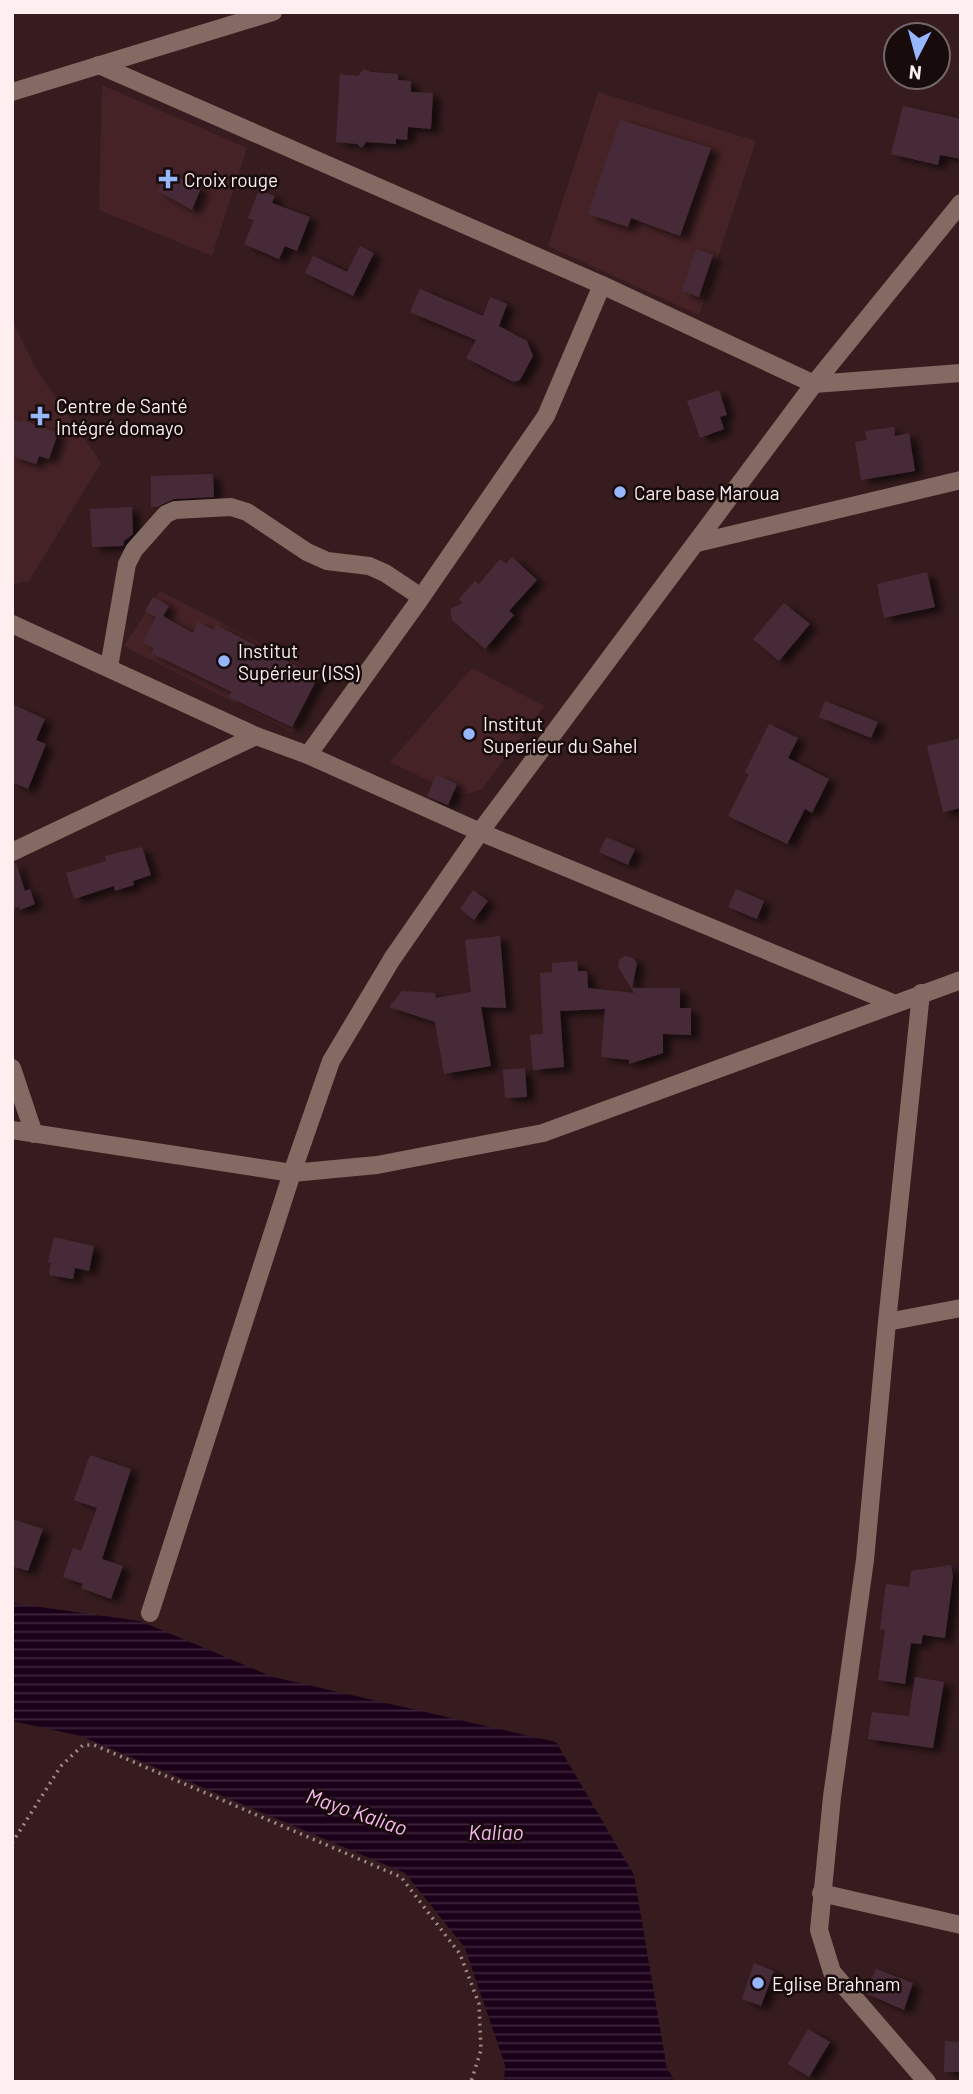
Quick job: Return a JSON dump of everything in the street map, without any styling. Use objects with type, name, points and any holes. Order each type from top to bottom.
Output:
[{"type":"street","points":[[12,92],[273,12]]},
{"type":"street","points":[[99,65],[601,285],[814,384],[961,373]]},
{"type":"street","points":[[150,1613],[292,1173],[331,1061],[392,959],[480,832],[814,384],[961,203]]},
{"type":"street","points":[[308,755],[546,415],[601,285]]},
{"type":"street","points":[[697,543],[961,480]]},
{"type":"street","points":[[109,667],[127,564],[134,550],[159,520],[175,510],[220,506],[247,512],[307,552],[327,561],[369,566],[385,573],[421,597]]},
{"type":"street","points":[[12,624],[256,736],[308,755],[480,832],[893,1003]]},
{"type":"street","points":[[12,852],[256,736]]},
{"type":"street","points":[[12,1130],[292,1173],[377,1165],[543,1133],[961,980]]},
{"type":"street","points":[[921,993],[866,1560],[821,1893],[819,1930],[832,1972],[927,2082]]},
{"type":"street","points":[[12,1068],[34,1133]]},
{"type":"street","points":[[887,1322],[961,1308]]},
{"type":"street","points":[[821,1893],[961,1925]]},
{"type":"path","points":[[12,1843],[61,1766],[83,1745],[94,1745],[401,1877],[460,1954],[479,2004],[481,2050],[471,2082]]},
{"type":"shaded area","name":"Croix rouge","points":[[102,85],[247,148],[212,256],[99,210]]},
{"type":"shaded area","points":[[598,92],[756,141],[699,315],[548,246]]},
{"type":"shaded area","name":"Centre de Santé Intégré domayo","points":[[12,320],[36,369],[101,463],[29,581],[12,584]]},
{"type":"shaded area","name":"Institut Supérieur (ISS)","points":[[160,591],[323,675],[293,733],[124,646]]},
{"type":"shaded area","name":"Institut Superieur du Sahel","points":[[472,668],[544,706],[482,789],[461,796],[390,762]]},
{"type":"water","name":"Kaliao","points":[[12,1603],[140,1621],[273,1677],[556,1742],[634,1875],[667,2069],[676,2082],[504,2082],[505,2065],[465,1948],[405,1873],[81,1736],[12,1721]]},
{"type":"building","points":[[364,69],[398,74],[398,80],[411,81],[411,92],[433,93],[431,129],[408,127],[407,140],[396,139],[396,144],[366,142],[362,148],[357,144],[336,142],[340,74],[358,76]]},
{"type":"building","points":[[903,106],[961,119],[961,159],[940,155],[938,165],[891,154]]},
{"type":"building","points":[[620,120],[711,148],[680,236],[631,218],[628,227],[588,214]]},
{"type":"building","points":[[165,174],[171,177],[172,174],[201,188],[192,210],[158,191]]},
{"type":"building","points":[[259,190],[275,196],[272,203],[310,217],[297,251],[285,246],[279,259],[244,244],[254,220],[248,218]]},
{"type":"building","points":[[360,246],[374,253],[353,296],[305,273],[313,256],[347,272]]},
{"type":"building","points":[[696,249],[713,255],[699,297],[682,291]]},
{"type":"building","points":[[420,289],[483,316],[490,297],[507,304],[499,326],[527,341],[533,356],[520,380],[514,382],[466,358],[476,340],[410,312]]},
{"type":"building","points":[[719,390],[727,415],[720,417],[724,429],[700,438],[687,401]]},
{"type":"building","points":[[12,419],[58,433],[49,459],[39,456],[36,464],[12,456]]},
{"type":"building","points":[[894,427],[895,436],[909,433],[915,471],[861,480],[855,442],[867,440],[865,431]]},
{"type":"building","points":[[213,474],[214,497],[174,499],[151,507],[151,476]]},
{"type":"building","points":[[132,507],[133,534],[124,541],[123,546],[92,547],[90,509]]},
{"type":"building","points":[[512,557],[537,580],[509,611],[514,615],[485,649],[452,620],[450,609],[463,603],[459,599],[475,581],[479,584],[500,559],[506,564]]},
{"type":"building","points":[[927,572],[935,607],[884,618],[877,584]]},
{"type":"building","name":"Institut Supérieur (ISS)","points":[[153,597],[169,606],[163,616],[193,633],[198,622],[213,630],[216,625],[318,677],[292,727],[229,697],[232,692],[151,653],[154,648],[143,642],[156,617],[145,611]]},
{"type":"building","points":[[784,603],[810,624],[779,661],[753,639]]},
{"type":"building","points":[[825,701],[878,722],[871,738],[819,717]]},
{"type":"building","points":[[12,704],[45,719],[36,740],[46,744],[28,789],[12,782]]},
{"type":"building","points":[[769,724],[798,738],[788,758],[829,779],[812,813],[805,809],[787,844],[728,816],[749,774],[745,772]]},
{"type":"building","points":[[961,738],[961,808],[943,812],[927,746]]},
{"type":"building","points":[[436,775],[457,784],[448,805],[427,796]]},
{"type":"building","points":[[606,837],[635,849],[628,865],[599,852]]},
{"type":"building","points":[[142,847],[151,875],[133,881],[134,885],[115,891],[114,886],[74,899],[66,873],[106,861],[105,856]]},
{"type":"building","points":[[12,863],[16,863],[25,891],[30,889],[35,904],[20,910],[19,906],[12,910]]},
{"type":"building","points":[[736,889],[764,901],[757,919],[728,907]]},
{"type":"building","points":[[473,890],[488,901],[474,920],[460,909]]},
{"type":"building","points":[[500,936],[506,1008],[481,1007],[491,1066],[444,1074],[435,1022],[389,1007],[402,991],[435,993],[436,998],[471,992],[465,940]]},
{"type":"building","points":[[625,956],[633,958],[637,963],[632,988],[680,988],[680,1008],[691,1008],[691,1035],[663,1034],[663,1053],[629,1064],[629,1060],[601,1057],[605,1009],[560,1011],[564,1067],[533,1070],[530,1035],[543,1034],[540,973],[552,972],[552,963],[577,961],[578,971],[587,971],[588,988],[634,993],[618,967],[619,960]]},
{"type":"building","points":[[525,1068],[527,1097],[505,1098],[503,1070]]},
{"type":"building","points":[[54,1237],[94,1246],[89,1271],[75,1268],[73,1279],[49,1275],[51,1263],[48,1262]]},
{"type":"building","points":[[90,1455],[131,1469],[102,1559],[123,1566],[111,1599],[81,1588],[83,1584],[63,1577],[73,1548],[81,1551],[97,1508],[74,1500]]},
{"type":"building","points":[[12,1519],[43,1529],[28,1571],[12,1566]]},
{"type":"building","points":[[951,1565],[953,1576],[945,1638],[923,1635],[921,1644],[911,1643],[905,1684],[878,1680],[885,1630],[880,1629],[886,1584],[909,1587],[911,1571]]},
{"type":"building","points":[[915,1677],[944,1682],[933,1748],[868,1739],[872,1712],[909,1716]]},
{"type":"building","name":"Eglise Brahnam","points":[[754,1963],[774,1971],[761,2006],[742,1999]]},
{"type":"building","points":[[876,1969],[913,1983],[904,2010],[865,1993]]},
{"type":"building","points":[[808,2029],[830,2042],[809,2077],[788,2064]]},
{"type":"building","points":[[945,2041],[961,2042],[961,2072],[944,2072]]},
{"type":"place","name":"Croix rouge","points":[[168,179]]},
{"type":"place","name":"Centre de Santé Intégré domayo","points":[[40,416]]},
{"type":"place","name":"Care base Maroua","points":[[620,492]]},
{"type":"place","name":"Institut Supérieur (ISS)","points":[[224,661]]},
{"type":"place","name":"Institut Superieur du Sahel","points":[[469,734]]},
{"type":"place","name":"Eglise Brahnam","points":[[758,1983]]},
{"type":"water label","name":"Mayo Kaliao","points":[[357,1811]]}]
